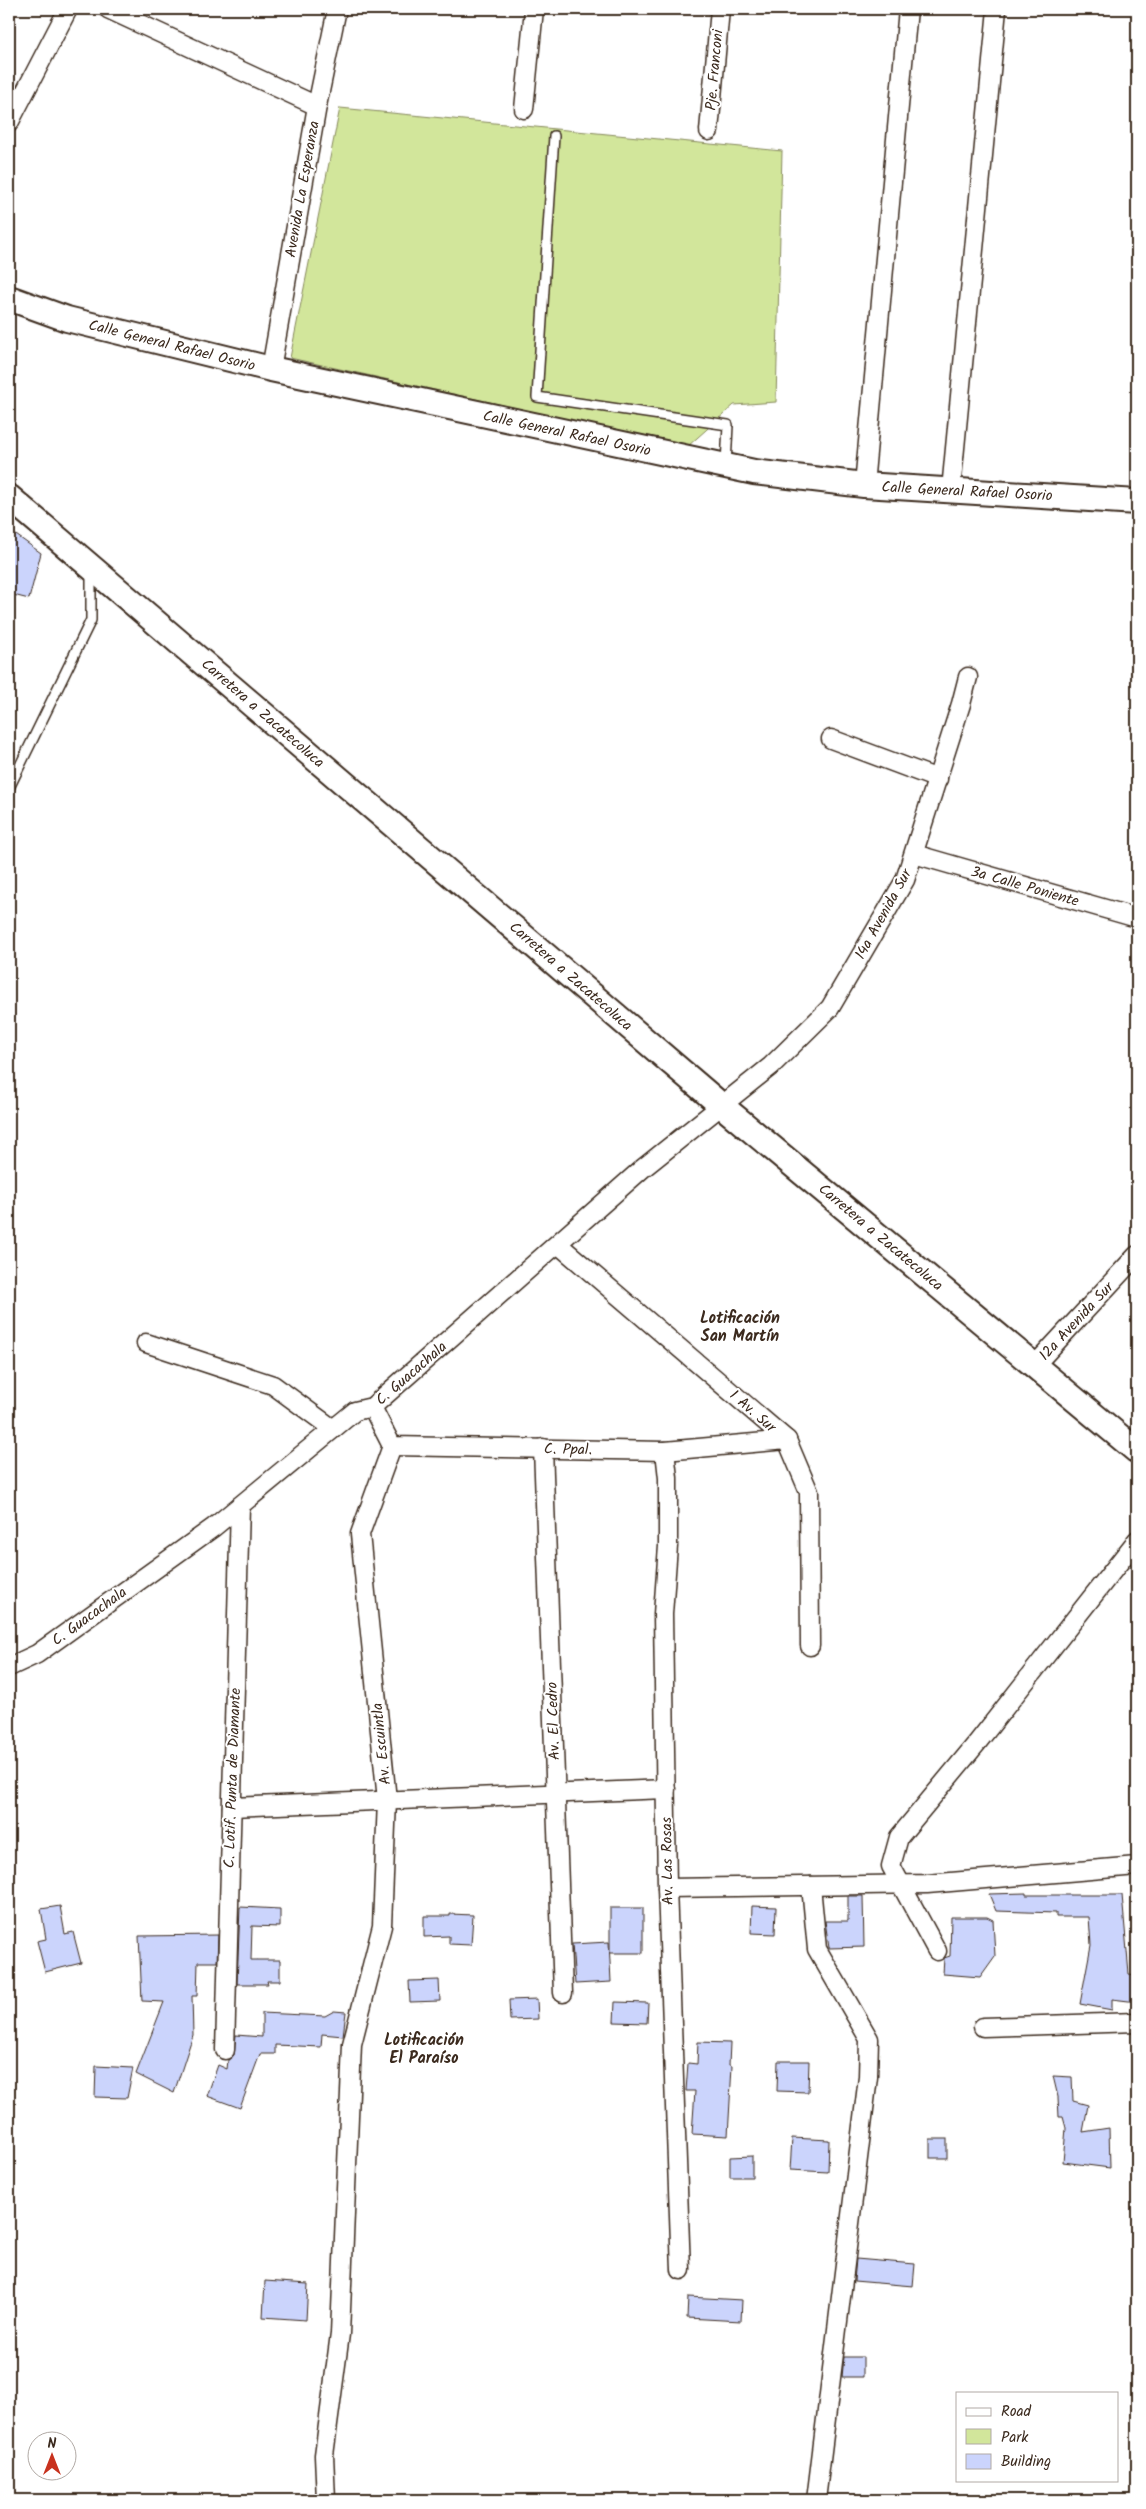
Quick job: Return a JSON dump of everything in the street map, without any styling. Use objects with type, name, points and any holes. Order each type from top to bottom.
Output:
[{"type":"main road","name":"Calle General Rafael Osorio","points":[[9,298],[67,319],[271,369],[726,467],[864,485],[1137,502]]},
{"type":"main road","name":"Carretera a Zacatecoluca","points":[[9,497],[722,1106],[1035,1364],[1137,1451]]},
{"type":"street","points":[[9,123],[68,9]]},
{"type":"street","points":[[108,9],[317,106]]},
{"type":"street","name":"Avenida La Esperanza","points":[[271,369],[336,9]]},
{"type":"street","points":[[524,109],[534,9]]},
{"type":"street","name":"Pje. Franconi","points":[[709,131],[720,9]]},
{"type":"street","points":[[864,485],[908,9]]},
{"type":"street","points":[[951,490],[997,9]]},
{"type":"street","name":"14a Avenida Sur","points":[[722,1106],[772,1066],[830,1008],[905,880],[938,779],[968,677]]},
{"type":"street","points":[[831,738],[938,779]]},
{"type":"street","name":"3a Calle Poniente","points":[[914,854],[1137,918]]},
{"type":"street","name":"C. Guacachala","points":[[9,1667],[37,1654],[214,1527],[356,1411],[372,1407],[559,1245],[642,1169],[722,1106]]},
{"type":"street","name":"1 Av. Sur","points":[[559,1245],[787,1440],[809,1492],[810,1646]]},
{"type":"street","name":"12a Avenida Sur","points":[[1035,1364],[1137,1255]]},
{"type":"street","points":[[146,1343],[273,1385],[333,1429]]},
{"type":"street","points":[[372,1407],[392,1446]]},
{"type":"street","name":"C. Ppal.","points":[[392,1446],[665,1451],[787,1440]]},
{"type":"street","name":"Av. Escuintla","points":[[326,2500],[324,2455],[340,2334],[352,2044],[382,1926],[387,1800],[360,1534],[392,1446]]},
{"type":"street","name":"Av. El Cedro","points":[[543,1448],[564,1993]]},
{"type":"street","name":"Av. Las Rosas","points":[[665,1451],[668,1478],[664,1614],[667,1888],[681,2270]]},
{"type":"street","name":"C. Lotif. Punta de Diamante","points":[[225,2050],[240,1506]]},
{"type":"street","points":[[937,1951],[891,1866],[899,1837],[977,1743],[1137,1540]]},
{"type":"street","points":[[232,1807],[666,1789]]},
{"type":"street","points":[[667,1888],[901,1884],[1137,1866]]},
{"type":"street","points":[[812,1886],[817,1949],[869,2038],[868,2077],[816,2500]]},
{"type":"street","points":[[983,2027],[1137,2022]]},
{"type":"lane","points":[[554,136],[537,397],[728,425],[726,467]]},
{"type":"lane","points":[[9,788],[91,620],[91,566]]},
{"type":"green space","points":[[340,108],[782,151],[776,402],[734,405],[688,446],[290,358]]},
{"type":"building","points":[[9,530],[41,553],[29,599],[9,594]]},
{"type":"building","points":[[1026,1893],[1026,1895],[1122,1895],[1129,1974],[1137,1975],[1137,2002],[1112,1999],[1112,2010],[1080,2004],[1091,1945],[1089,1917],[1056,1917],[1056,1913],[996,1911],[989,1894]]},
{"type":"building","points":[[848,1896],[863,1896],[864,1947],[829,1948],[825,1921],[848,1921]]},
{"type":"building","points":[[60,1906],[65,1934],[73,1932],[81,1963],[45,1972],[37,1941],[46,1939],[41,1909]]},
{"type":"building","points":[[752,1906],[776,1907],[775,1934],[751,1933]]},
{"type":"building","points":[[240,1907],[280,1909],[280,1927],[252,1926],[251,1960],[280,1960],[280,1981],[267,1981],[268,1984],[237,1984]]},
{"type":"building","points":[[610,1908],[643,1908],[643,1953],[610,1953]]},
{"type":"building","points":[[450,1914],[473,1915],[471,1945],[449,1944],[449,1936],[424,1937],[424,1916],[450,1916]]},
{"type":"building","points":[[951,1917],[987,1917],[993,1920],[995,1956],[980,1977],[943,1974],[944,1958],[950,1956]]},
{"type":"building","points":[[218,1935],[217,1962],[198,1962],[197,1996],[192,1996],[193,2035],[174,2093],[136,2074],[164,2002],[142,2001],[139,1936]]},
{"type":"building","points":[[609,1942],[611,1982],[575,1984],[572,1944]]},
{"type":"building","points":[[439,1980],[440,2001],[410,2002],[409,1981]]},
{"type":"building","points":[[537,1999],[538,2019],[510,2020],[509,2000]]},
{"type":"building","points":[[615,2002],[648,2003],[647,2023],[614,2022]]},
{"type":"building","points":[[334,2011],[346,2012],[343,2036],[322,2034],[321,2047],[275,2045],[275,2054],[260,2054],[240,2108],[207,2096],[218,2065],[227,2069],[228,2060],[234,2055],[236,2035],[262,2037],[262,2013],[325,2016]]},
{"type":"building","points":[[698,2042],[730,2043],[729,2065],[732,2066],[728,2136],[692,2134],[695,2091],[686,2091],[688,2063],[697,2064]]},
{"type":"building","points":[[778,2061],[809,2061],[808,2092],[777,2091]]},
{"type":"building","points":[[96,2066],[133,2068],[127,2098],[95,2097]]},
{"type":"building","points":[[1053,2076],[1072,2077],[1073,2101],[1088,2105],[1083,2132],[1109,2128],[1110,2168],[1063,2162],[1066,2128],[1063,2117],[1059,2117],[1058,2097]]},
{"type":"building","points":[[792,2138],[829,2140],[828,2172],[790,2170]]},
{"type":"building","points":[[930,2139],[947,2139],[947,2158],[930,2158]]},
{"type":"building","points":[[752,2156],[752,2177],[730,2177],[730,2157]]},
{"type":"building","points":[[856,2259],[915,2264],[913,2286],[854,2281]]},
{"type":"building","points":[[265,2281],[308,2284],[306,2320],[263,2317]]},
{"type":"building","points":[[688,2297],[742,2300],[741,2321],[687,2318]]},
{"type":"building","points":[[844,2357],[863,2357],[863,2377],[842,2377]]},
{"type":"district","name":"Lotificación San Martín","points":[[740,1326]]},
{"type":"district","name":"Lotificación El Paraíso","points":[[424,2048]]}]
